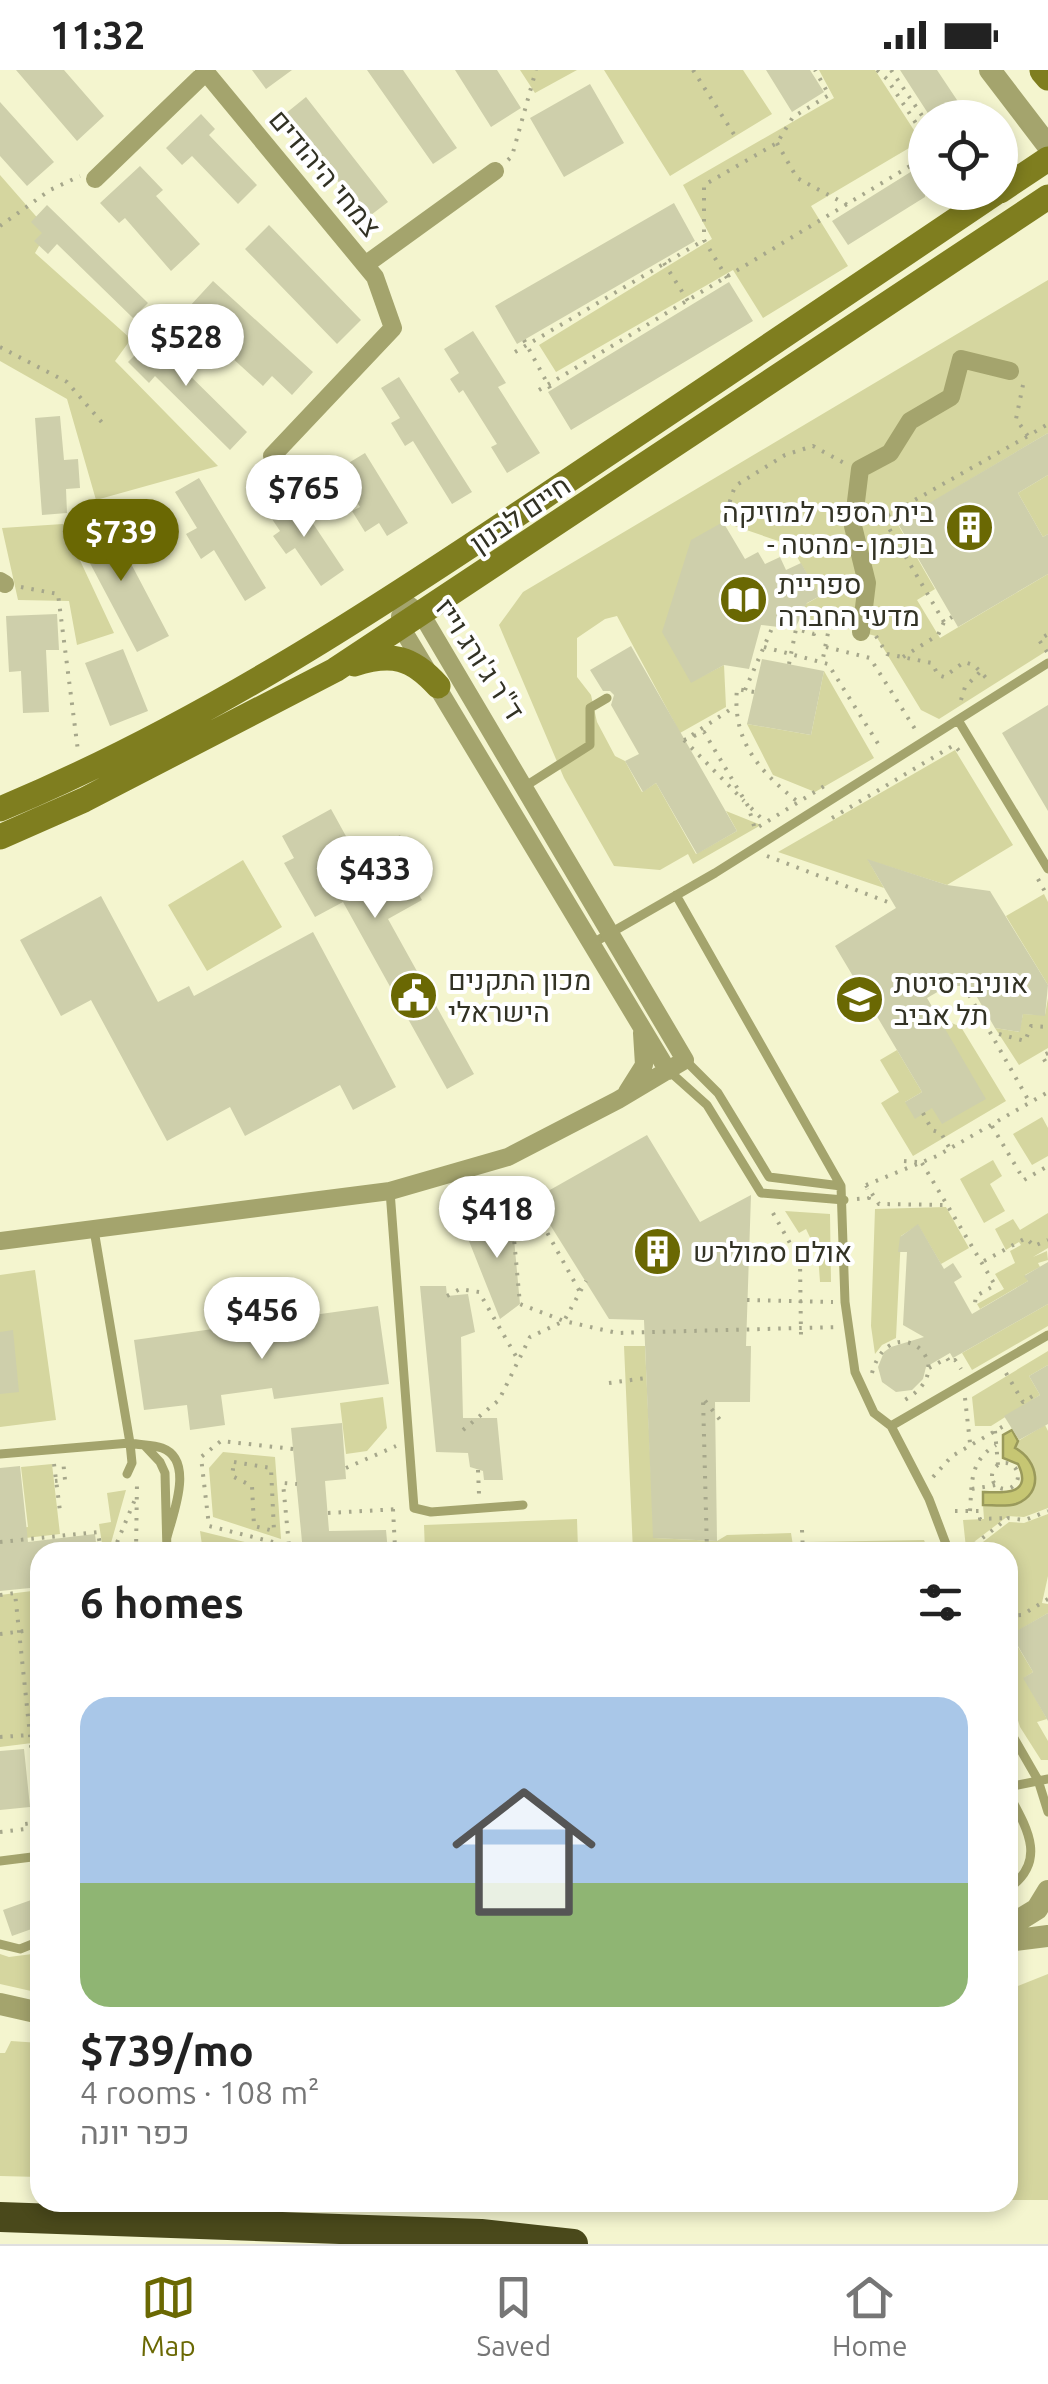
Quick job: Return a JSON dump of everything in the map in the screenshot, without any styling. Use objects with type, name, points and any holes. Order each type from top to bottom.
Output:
[{"type":"highway","points":[[0,2217],[481,2234],[574,2244]]},
{"type":"main road","points":[[1042,70],[1048,79]]},
{"type":"main road","name":"חיים לבנון","points":[[1018,179],[1048,159]]},
{"type":"main road","name":"חיים לבנון","points":[[0,837],[84,800],[335,670],[1048,197]]},
{"type":"main road","name":"חיים לבנון","points":[[0,809],[81,776],[243,691],[397,596],[972,210]]},
{"type":"main road","points":[[335,670],[395,658],[419,666],[438,686]]},
{"type":"street","points":[[990,70],[1048,146]]},
{"type":"street","points":[[95,178],[205,71]]},
{"type":"street","name":"צמחי היהודים","points":[[205,71],[375,278],[393,328],[272,456]]},
{"type":"street","points":[[365,265],[495,171]]},
{"type":"street","points":[[860,632],[867,583],[853,526],[860,469],[890,453],[910,421],[951,397],[960,359],[1010,371]]},
{"type":"street","name":"ד\"ר ג'ורג וייז","points":[[397,596],[524,787],[635,1014],[668,1071]]},
{"type":"street","name":"ד\"ר ג'ורג וייז","points":[[412,621],[438,686],[685,1060]]},
{"type":"street","points":[[618,1100],[635,1083],[644,1064],[644,1041],[635,1014]]},
{"type":"street","points":[[0,1241],[390,1191],[471,1170],[508,1157],[685,1060]]},
{"type":"street","points":[[1018,1921],[1037,1909],[1048,1891]]},
{"type":"street","points":[[1018,1939],[1048,1936]]},
{"type":"street","points":[[0,2004],[30,2012]]},
{"type":"street","points":[[0,2016],[30,2020]]},
{"type":"lane","points":[[601,938],[714,873],[1048,663]]},
{"type":"lane","points":[[524,787],[590,746],[590,708],[607,698]]},
{"type":"lane","points":[[958,720],[1048,869]]},
{"type":"lane","points":[[676,895],[841,1186],[845,1302],[854,1372],[874,1412],[891,1426],[929,1499],[946,1542]]},
{"type":"lane","points":[[685,1060],[718,1093],[770,1177],[841,1186]]},
{"type":"lane","points":[[668,1071],[707,1105],[761,1193],[844,1200]]},
{"type":"lane","points":[[390,1191],[414,1508],[431,1512],[523,1505]]},
{"type":"lane","points":[[94,1230],[130,1444],[132,1463],[126,1474]]},
{"type":"lane","points":[[891,1426],[1048,1335]]},
{"type":"lane","points":[[0,1454],[145,1446],[160,1462],[164,1473],[167,1542]]},
{"type":"lane","points":[[1018,1743],[1045,1782],[1048,1812]]},
{"type":"lane","points":[[1018,1788],[1045,1782]]},
{"type":"lane","points":[[1018,1810],[1033,1839],[1034,1856],[1028,1871],[1018,1880]]},
{"type":"lane","points":[[0,1861],[30,1857]]},
{"type":"lane","points":[[0,1944],[20,1949],[30,1945]]},
{"type":"path","points":[[495,171],[512,156],[536,70]]},
{"type":"path","points":[[693,70],[737,139]]},
{"type":"path","points":[[725,281],[704,240],[704,185],[777,143],[793,117],[829,95],[815,70]]},
{"type":"path","points":[[878,70],[893,74],[913,100]]},
{"type":"path","points":[[893,74],[908,104]]},
{"type":"path","points":[[777,143],[797,178],[852,208]]},
{"type":"path","points":[[539,390],[701,296],[843,209],[846,202],[908,169]]},
{"type":"path","points":[[0,226],[50,190],[79,176],[95,178]]},
{"type":"path","points":[[515,352],[704,240]]},
{"type":"path","points":[[664,264],[688,301]]},
{"type":"path","points":[[526,342],[550,387]]},
{"type":"path","points":[[0,347],[67,382],[106,426]]},
{"type":"path","points":[[1010,371],[1024,376],[1016,419],[1028,436]]},
{"type":"path","points":[[944,622],[883,518],[1048,424]]},
{"type":"path","points":[[723,522],[736,486],[785,455],[813,446],[860,469]]},
{"type":"path","points":[[974,465],[979,474]]},
{"type":"path","points":[[2,582],[58,594],[81,776]]},
{"type":"path","points":[[902,658],[938,635],[944,622],[952,617]]},
{"type":"path","points":[[790,664],[796,629],[814,634],[816,624],[829,628],[822,663]]},
{"type":"path","points":[[744,690],[773,626]]},
{"type":"path","points":[[1048,634],[1040,640],[1048,653]]},
{"type":"path","points":[[764,646],[828,664],[890,763]]},
{"type":"path","points":[[826,648],[870,658],[923,742]]},
{"type":"path","points":[[887,654],[932,664],[938,675],[944,677],[964,662],[981,671],[999,694]]},
{"type":"path","points":[[958,720],[965,687],[981,671]]},
{"type":"path","points":[[754,692],[737,688],[734,718],[763,775],[798,802]]},
{"type":"path","points":[[684,740],[736,706]]},
{"type":"path","points":[[684,740],[704,732],[748,806],[755,828],[765,822],[748,806],[684,740]]},
{"type":"path","points":[[833,817],[954,746],[968,765]]},
{"type":"path","points":[[751,850],[893,904]]},
{"type":"path","points":[[1032,870],[1048,897]]},
{"type":"path","points":[[964,986],[1030,1103]]},
{"type":"path","points":[[999,1034],[1026,1042],[1031,1026],[1048,1026]]},
{"type":"path","points":[[1048,1053],[1042,1056],[1048,1066]]},
{"type":"path","points":[[866,1185],[950,1149],[1048,1092]]},
{"type":"path","points":[[923,1113],[950,1149]]},
{"type":"path","points":[[992,1125],[1024,1180],[1048,1166]]},
{"type":"path","points":[[904,1161],[922,1163]]},
{"type":"path","points":[[922,1163],[995,1285],[976,1296],[974,1310]]},
{"type":"path","points":[[471,1170],[488,1222]]},
{"type":"path","points":[[580,1292],[518,1179],[512,1217],[520,1304],[564,1322],[616,1333],[847,1326]]},
{"type":"path","points":[[844,1200],[869,1198],[866,1185]]},
{"type":"path","points":[[866,1185],[878,1204],[948,1205]]},
{"type":"path","points":[[773,1213],[800,1261],[801,1336]]},
{"type":"path","points":[[982,1262],[1026,1238],[1034,1246],[1048,1240]]},
{"type":"path","points":[[463,1430],[500,1400],[530,1337],[564,1322],[586,1281]]},
{"type":"path","points":[[447,1296],[460,1290],[479,1292],[519,1360]]},
{"type":"path","points":[[748,1300],[845,1302]]},
{"type":"path","points":[[720,1330],[721,1321]]},
{"type":"path","points":[[871,1377],[883,1348],[899,1341],[924,1352],[930,1368],[924,1386],[899,1403]]},
{"type":"path","points":[[930,1368],[947,1358],[950,1363],[956,1360],[961,1370]]},
{"type":"path","points":[[1006,1373],[1023,1402],[1036,1394]]},
{"type":"path","points":[[609,1383],[646,1378]]},
{"type":"path","points":[[708,1542],[703,1398],[724,1425]]},
{"type":"path","points":[[965,1398],[970,1446]]},
{"type":"path","points":[[933,1478],[952,1456],[1009,1423]]},
{"type":"path","points":[[994,1431],[998,1465],[992,1476],[996,1486]]},
{"type":"path","points":[[346,1468],[410,1440]]},
{"type":"path","points":[[273,1542],[209,1526],[201,1457],[220,1441],[294,1450]]},
{"type":"path","points":[[970,1512],[974,1467],[996,1445]]},
{"type":"path","points":[[234,1462],[271,1468],[272,1484],[274,1532],[254,1526],[252,1486],[232,1476],[234,1462]]},
{"type":"path","points":[[54,1463],[60,1511]]},
{"type":"path","points":[[56,1481],[65,1480],[64,1465]]},
{"type":"path","points":[[972,1489],[1009,1488],[1017,1480],[1014,1468],[998,1465]]},
{"type":"path","points":[[478,1470],[480,1508]]},
{"type":"path","points":[[126,1474],[137,1482],[136,1542]]},
{"type":"path","points":[[289,1542],[283,1483],[297,1484]]},
{"type":"path","points":[[118,1542],[138,1491]]},
{"type":"path","points":[[328,1513],[414,1508]]},
{"type":"path","points":[[393,1509],[394,1542]]},
{"type":"path","points":[[955,1512],[980,1511],[980,1520],[1024,1520],[1048,1511]]},
{"type":"path","points":[[977,1542],[1008,1518]]},
{"type":"path","points":[[802,1530],[803,1542]]},
{"type":"path","points":[[0,1542],[98,1532],[100,1542]]},
{"type":"path","points":[[0,1595],[15,1593],[30,1734],[0,1737]]},
{"type":"path","points":[[1018,1615],[1046,1601]]},
{"type":"path","points":[[0,1634],[30,1630]]},
{"type":"path","points":[[0,1832],[26,1829],[25,1824],[30,1823]]},
{"type":"green space","points":[[520,70],[577,70],[535,93]]},
{"type":"green space","points":[[604,70],[743,70],[772,114],[670,176]]},
{"type":"green space","points":[[819,70],[875,70],[908,121],[908,149],[811,206],[848,266],[763,318],[733,270],[556,372],[539,345],[712,239],[683,185],[834,98]]},
{"type":"green space","points":[[0,175],[48,230],[35,253],[131,339],[115,361],[218,466],[96,500],[67,399],[0,361]]},
{"type":"green space","points":[[1048,280],[1048,433],[897,523],[935,589],[917,600],[940,638],[1048,574],[1048,650],[939,719],[921,710],[876,636],[800,617],[806,604],[820,596],[790,545],[723,522],[691,682],[724,665],[726,707],[680,733],[617,616],[605,619],[577,638],[577,677],[591,695],[597,722],[615,756],[625,761],[642,792],[656,783],[696,854],[737,831],[726,811],[761,825],[693,864],[688,854],[660,870],[614,866],[564,778],[499,625],[523,592]]},
{"type":"green space","points":[[1048,475],[1048,534],[1043,537],[1018,493]]},
{"type":"green space","points":[[63,524],[114,633],[77,645],[69,601],[18,600],[2,528]]},
{"type":"green space","points":[[824,671],[874,758],[815,792],[773,775],[747,724],[811,735]]},
{"type":"green space","points":[[955,750],[1013,845],[947,885],[868,860],[884,888],[778,852]]},
{"type":"green space","points":[[243,860],[282,927],[207,971],[168,905]]},
{"type":"green space","points":[[1044,894],[1048,902],[1048,985],[1006,916]]},
{"type":"green space","points":[[1048,998],[1048,1048],[1019,1065],[995,1028],[1019,1032],[1023,1014],[1045,1015]]},
{"type":"green space","points":[[938,1017],[961,1027],[1006,1101],[913,1156],[881,1103],[899,1092],[880,1060],[897,1050],[922,1092],[905,1102],[932,1108]]},
{"type":"green space","points":[[1042,1117],[1048,1128],[1048,1156],[1032,1165],[1013,1134]]},
{"type":"green space","points":[[993,1160],[1002,1176],[990,1184],[1005,1211],[984,1223],[960,1179]]},
{"type":"green space","points":[[946,1207],[969,1248],[941,1264],[918,1225],[901,1236],[896,1338],[875,1354],[871,1326],[875,1209]]},
{"type":"green space","points":[[785,1211],[830,1214],[831,1282],[820,1282],[818,1254],[806,1229],[799,1233]]},
{"type":"green space","points":[[1048,1213],[1048,1248],[1033,1257],[1047,1251],[1048,1260],[1025,1275],[1028,1281],[980,1309],[977,1304],[1004,1289],[995,1274],[1015,1263],[1010,1251],[1021,1245],[1019,1242],[1006,1250],[995,1229],[1013,1219],[1020,1230]]},
{"type":"green space","points":[[35,1270],[56,1420],[0,1427],[0,1275]]},
{"type":"green space","points":[[1048,1304],[1048,1326],[972,1370],[962,1353]]},
{"type":"green space","points":[[624,1346],[645,1346],[654,1538],[717,1541],[727,1535],[791,1533],[792,1542],[633,1542]]},
{"type":"green space","points":[[1048,1351],[1048,1365],[1029,1376],[1040,1395],[991,1426],[975,1426],[972,1397]]},
{"type":"green space","points":[[383,1397],[387,1428],[367,1451],[346,1454],[340,1403]]},
{"type":"green space","points":[[1045,1425],[1048,1431],[1048,1508],[1024,1517],[1008,1516],[974,1542],[965,1542],[963,1520],[984,1519],[983,1505],[1014,1504],[1034,1487],[1032,1465],[1015,1448],[1018,1441]]},
{"type":"green space","points":[[223,1452],[275,1457],[281,1539],[213,1517],[209,1468]]},
{"type":"green space","points":[[52,1464],[60,1534],[0,1541],[0,1530],[28,1527],[21,1467]]},
{"type":"green space","points":[[126,1490],[111,1542],[102,1542],[99,1524],[111,1522],[107,1493]]},
{"type":"green space","points":[[1048,1514],[1048,1576],[1042,1603],[1048,1604],[1048,1613],[1018,1631],[1018,1542],[983,1542],[1009,1522],[1024,1523]]},
{"type":"green space","points":[[577,1519],[578,1542],[425,1542],[424,1525]]},
{"type":"green space","points":[[200,1531],[245,1542],[202,1542]]},
{"type":"green space","points":[[924,1540],[925,1542],[807,1542]]},
{"type":"green space","points":[[30,1591],[30,1743],[0,1747],[0,1595]]},
{"type":"green space","points":[[1018,1647],[1033,1672],[1024,1678],[1047,1719],[1037,1722],[1048,1741],[1048,1760],[1041,1760],[1020,1727]]},
{"type":"green space","points":[[0,1954],[30,1954],[30,1991],[0,1984]]},
{"type":"green space","points":[[1048,1974],[1048,2200],[1018,2200],[1018,1986]]},
{"type":"green space","points":[[11,2041],[30,2042],[30,2177],[0,2176],[0,2053],[5,2053]]},
{"type":"shaded area","points":[[1012,1430],[1018,1441],[1015,1448],[1033,1468],[1034,1485],[1025,1499],[1016,1504],[983,1505],[983,1492],[1014,1490],[1022,1482],[1018,1464],[1003,1458],[1003,1435]]},
{"type":"building","points":[[16,70],[64,70],[104,116],[77,141]]},
{"type":"building","points":[[252,70],[292,70],[266,89]]},
{"type":"building","points":[[367,70],[403,70],[457,148],[433,164]]},
{"type":"building","points":[[455,70],[497,70],[521,108],[491,127]]},
{"type":"building","points":[[766,70],[810,70],[824,92],[792,112]]},
{"type":"building","points":[[900,70],[937,70],[957,100],[919,100]]},
{"type":"building","points":[[590,84],[624,143],[564,177],[530,118]]},
{"type":"building","points":[[306,97],[388,202],[367,218],[285,114]]},
{"type":"building","points":[[0,102],[54,162],[27,186],[0,156]]},
{"type":"building","points":[[201,114],[215,129],[209,135],[257,185],[238,204],[192,156],[182,165],[166,148]]},
{"type":"building","points":[[140,166],[163,190],[156,196],[200,244],[171,271],[125,218],[119,223],[100,203]]},
{"type":"building","points":[[908,174],[908,208],[848,245],[832,221]]},
{"type":"building","points":[[674,203],[695,241],[517,344],[495,306]]},
{"type":"building","points":[[47,205],[148,303],[133,318],[57,244],[48,254],[34,241],[42,233],[31,222]]},
{"type":"building","points":[[269,225],[361,320],[337,344],[245,249]]},
{"type":"building","points":[[213,281],[313,372],[292,395],[272,376],[263,386],[230,356],[236,350],[189,307]]},
{"type":"building","points":[[729,282],[753,321],[571,430],[548,392]]},
{"type":"building","points":[[473,331],[506,383],[498,387],[540,453],[507,473],[491,447],[497,444],[463,390],[459,393],[450,379],[459,373],[444,349]]},
{"type":"building","points":[[158,332],[178,351],[172,358],[247,432],[230,450],[155,376],[149,383],[128,362]]},
{"type":"building","points":[[399,377],[472,492],[452,504],[413,441],[405,446],[391,423],[400,418],[381,388]]},
{"type":"building","points":[[60,416],[64,460],[78,459],[80,488],[66,489],[67,513],[42,515],[35,418]]},
{"type":"building","name":"בית הספר למוזיקה - בוכמן - מהטה","points":[[1048,433],[1048,475],[1018,493],[1043,537],[1048,534],[1048,574],[958,627],[897,522]]},
{"type":"building","points":[[365,453],[408,523],[387,536],[379,523],[365,532],[352,511],[360,507],[337,470]]},
{"type":"building","points":[[199,478],[266,588],[245,601],[214,550],[201,559],[186,534],[197,528],[175,492]]},
{"type":"building","points":[[294,495],[344,570],[321,586],[295,548],[286,554],[273,536],[280,531],[268,513]]},
{"type":"building","points":[[106,516],[169,636],[137,652],[74,533]]},
{"type":"building","name":"ספריית מדעי החברה","points":[[723,522],[745,559],[758,552],[765,564],[780,557],[786,570],[801,563],[820,596],[807,603],[795,629],[761,625],[749,669],[724,665],[691,683],[662,632],[691,540]]},
{"type":"building","points":[[57,614],[59,650],[46,650],[49,712],[23,713],[21,671],[9,672],[6,616]]},
{"type":"building","points":[[631,646],[737,831],[697,854],[656,783],[643,792],[625,761],[639,754],[611,705],[614,695],[603,691],[590,670]]},
{"type":"building","points":[[123,649],[148,711],[110,726],[85,663]]},
{"type":"building","points":[[762,659],[824,671],[811,735],[747,724]]},
{"type":"building","points":[[1048,705],[1048,811],[1002,733]]},
{"type":"building","name":"מכון התקנים הישראלי","points":[[331,809],[358,858],[400,835],[418,868],[407,874],[422,900],[388,919],[474,1074],[447,1089],[343,902],[315,917],[284,863],[294,858],[282,836]]},
{"type":"building","points":[[867,859],[947,885],[990,891],[1048,985],[1045,1016],[1023,1014],[1020,1032],[995,1028],[970,985],[946,987],[927,998],[986,1099],[942,1124],[932,1108],[915,1119],[905,1102],[922,1092],[835,946],[896,908]]},
{"type":"building","name":"מכון התקנים הישראלי","points":[[101,896],[158,1002],[189,986],[194,996],[313,932],[396,1087],[353,1110],[340,1085],[245,1136],[230,1107],[167,1141],[91,1000],[61,1016],[20,940]]},
{"type":"building","points":[[647,1135],[700,1222],[751,1195],[746,1346],[751,1346],[750,1402],[715,1402],[717,1541],[653,1538],[644,1320],[609,1319],[534,1199]]},
{"type":"building","points":[[512,1217],[520,1304],[500,1319],[463,1226]]},
{"type":"building","points":[[918,1224],[944,1269],[953,1263],[962,1277],[954,1282],[972,1314],[1028,1281],[1024,1276],[1048,1262],[1048,1304],[953,1358],[950,1353],[926,1367],[923,1379],[912,1390],[896,1392],[882,1382],[878,1367],[884,1352],[891,1347],[924,1337],[903,1325],[907,1252],[898,1252],[900,1237]]},
{"type":"building","points":[[420,1286],[446,1286],[447,1296],[468,1294],[475,1332],[461,1337],[463,1418],[497,1418],[503,1480],[484,1480],[483,1471],[470,1467],[468,1453],[436,1452]]},
{"type":"building","points":[[378,1306],[389,1384],[274,1399],[272,1388],[221,1395],[225,1425],[190,1430],[187,1405],[144,1410],[134,1340]]},
{"type":"building","points":[[13,1330],[19,1392],[0,1394],[0,1332]]},
{"type":"building","points":[[1048,1365],[1048,1424],[1019,1440],[1004,1416],[1040,1395],[1029,1376]]},
{"type":"building","points":[[342,1423],[346,1479],[325,1481],[329,1531],[386,1530],[387,1542],[302,1542],[291,1428]]},
{"type":"building","points":[[20,1466],[28,1542],[95,1534],[96,1542],[30,1542],[30,1588],[0,1591],[0,1468]]},
{"type":"building","points":[[1048,1613],[1048,1721],[1023,1678],[1033,1672],[1018,1646],[1018,1630]]},
{"type":"building","points":[[24,1749],[30,1807],[0,1810],[0,1751]]},
{"type":"building","points":[[30,1900],[30,1930],[12,1936],[3,1910]]},
{"type":"place","name":"בית הספר למוזיקה - בוכמן - מהטה","points":[[969,528]]},
{"type":"place","name":"ספריית מדעי החברה","points":[[743,600]]},
{"type":"place","name":"מכון התקנים הישראלי","points":[[413,996]]},
{"type":"place","name":"אוניברסיטת תל אביב","points":[[859,999]]},
{"type":"place","name":"אולם סמולרש","points":[[658,1252]]}]
